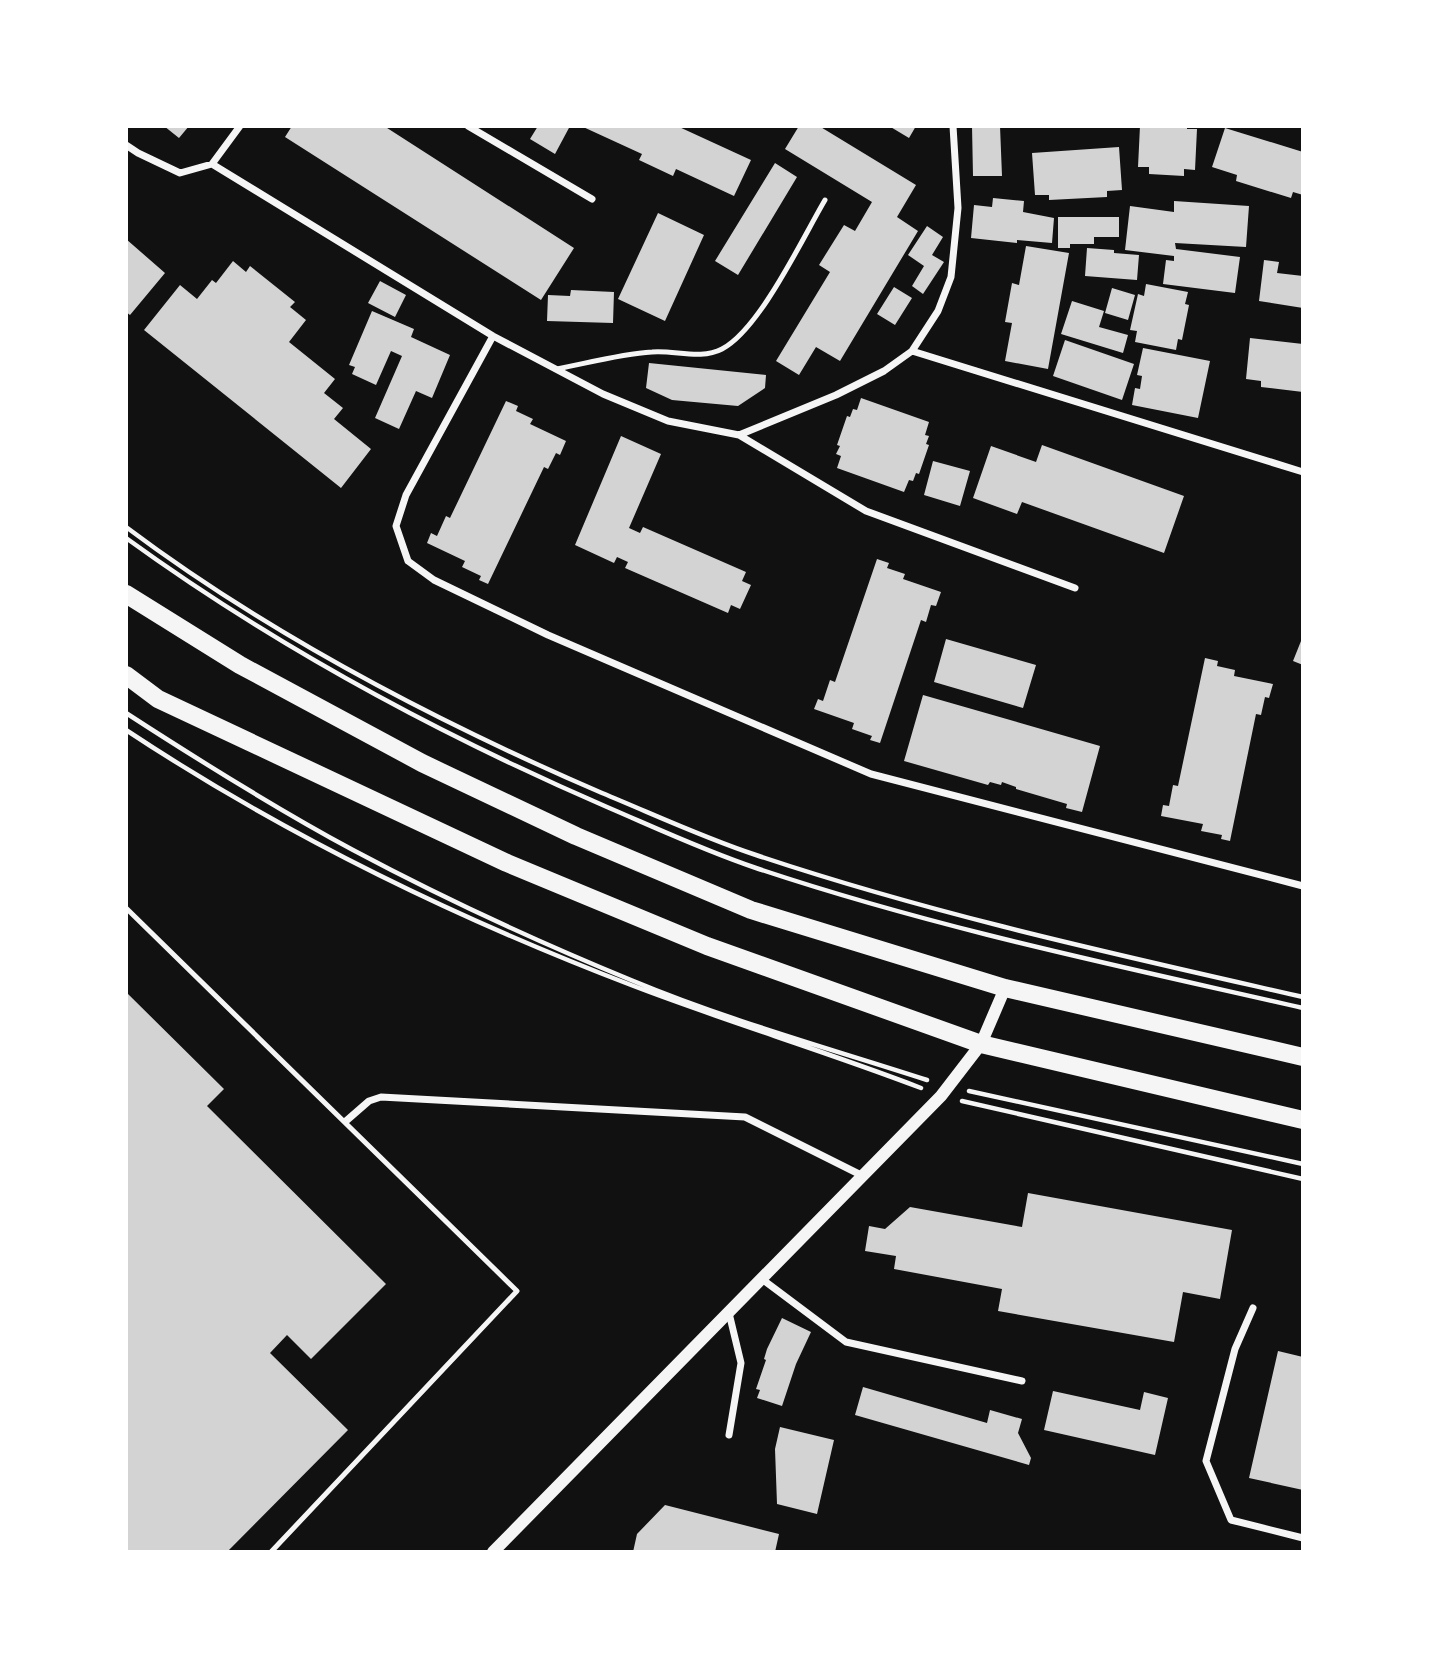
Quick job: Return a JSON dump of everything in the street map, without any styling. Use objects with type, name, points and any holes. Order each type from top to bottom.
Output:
[{"type":"main road","points":[[126,594],[240,666],[422,763],[576,836],[751,910],[1006,988],[1303,1057]]},
{"type":"main road","points":[[126,675],[159,699],[507,863],[708,947],[981,1044],[1303,1120]]},
{"type":"street","points":[[126,145],[180,173],[212,164],[240,126]]},
{"type":"street","points":[[468,126],[592,199]]},
{"type":"street","points":[[739,435],[836,395],[884,370],[912,351],[938,311],[951,277],[958,208],[953,126]]},
{"type":"street","points":[[212,164],[493,336],[554,370],[668,421],[739,435],[866,511],[1075,588]]},
{"type":"street","points":[[493,336],[406,495],[396,526],[408,561],[434,580],[548,635],[872,774],[1303,886]]},
{"type":"street","points":[[912,351],[1303,472]]},
{"type":"street","points":[[493,1552],[864,1177],[944,1091],[981,1044],[1006,988]]},
{"type":"street","points":[[346,1121],[369,1101],[381,1097],[745,1117],[864,1177]]},
{"type":"street","points":[[761,1279],[846,1342],[1022,1381]]},
{"type":"street","points":[[1253,1308],[1235,1349],[1206,1461],[1231,1520],[1303,1538]]},
{"type":"street","points":[[729,1312],[741,1363],[729,1435]]},
{"type":"lane","points":[[554,370],[654,352],[703,354],[721,350],[757,318],[825,200]]},
{"type":"lane","points":[[126,908],[517,1291],[271,1552]]},
{"type":"path","points":[[126,527],[212,588],[386,690],[496,746],[680,825],[753,854],[977,921],[1303,997]]},
{"type":"path","points":[[126,538],[263,630],[377,696],[493,757],[669,834],[753,867],[879,907],[1002,939],[1303,1009]]},
{"type":"path","points":[[126,713],[216,770],[352,849],[535,940],[633,981],[736,1020],[944,1091],[1303,1164]]},
{"type":"path","points":[[126,730],[167,757],[312,839],[443,905],[533,946],[721,1019],[944,1091],[1303,1180]]},
{"type":"building","points":[[164,126],[189,126],[179,138]]},
{"type":"building","points":[[292,126],[384,126],[574,248],[541,300],[285,137]]},
{"type":"building","points":[[538,126],[570,126],[555,154],[530,139]]},
{"type":"building","points":[[581,126],[677,126],[751,160],[734,196],[676,169],[673,176],[639,160],[642,154]]},
{"type":"building","points":[[799,126],[819,126],[916,185],[897,217],[918,231],[840,361],[816,347],[799,375],[776,361],[830,272],[819,265],[844,225],[855,231],[872,202],[785,149]]},
{"type":"building","points":[[889,126],[916,126],[909,138]]},
{"type":"building","points":[[972,126],[1000,126],[1002,176],[973,176]]},
{"type":"building","points":[[1140,126],[1187,126],[1187,129],[1197,129],[1195,170],[1184,169],[1184,176],[1149,174],[1149,167],[1138,167]]},
{"type":"building","points":[[1225,128],[1303,152],[1303,195],[1293,192],[1291,198],[1236,181],[1237,175],[1212,167]]},
{"type":"building","points":[[1119,147],[1122,190],[1107,191],[1107,197],[1049,200],[1049,195],[1035,195],[1032,153]]},
{"type":"building","points":[[775,163],[797,177],[738,275],[715,261]]},
{"type":"building","points":[[993,198],[1024,201],[1023,212],[1054,218],[1052,243],[1017,240],[1017,243],[971,238],[974,205],[992,207]]},
{"type":"building","points":[[1174,201],[1249,206],[1246,247],[1175,243],[1176,249],[1240,257],[1235,293],[1163,284],[1166,260],[1174,261],[1174,256],[1125,250],[1130,206],[1174,212]]},
{"type":"building","points":[[658,213],[704,235],[665,321],[618,299]]},
{"type":"building","points":[[1058,217],[1119,217],[1119,237],[1094,237],[1094,244],[1070,244],[1070,248],[1058,248]]},
{"type":"building","points":[[927,226],[943,237],[932,255],[944,262],[923,294],[912,286],[924,266],[908,255]]},
{"type":"building","points":[[126,239],[165,273],[130,315],[126,312]]},
{"type":"building","points":[[1026,246],[1069,253],[1048,369],[1005,361],[1012,323],[1005,322],[1012,283],[1019,285]]},
{"type":"building","points":[[1087,248],[1139,255],[1137,280],[1085,276]]},
{"type":"building","points":[[1264,260],[1279,262],[1277,273],[1303,276],[1303,308],[1259,301]]},
{"type":"building","points":[[233,261],[246,272],[250,266],[295,302],[290,307],[306,320],[289,342],[335,379],[324,393],[343,408],[334,419],[371,449],[341,488],[144,330],[180,285],[197,299],[212,280],[216,283]]},
{"type":"building","points":[[380,281],[406,295],[395,317],[368,303]]},
{"type":"building","points":[[1146,284],[1188,292],[1185,304],[1189,305],[1182,340],[1178,339],[1176,350],[1135,342],[1137,331],[1130,330],[1138,294],[1144,296]]},
{"type":"building","points":[[894,287],[912,298],[895,325],[877,314]]},
{"type":"building","points":[[1112,288],[1135,295],[1128,320],[1105,313]]},
{"type":"building","points":[[571,290],[614,292],[613,323],[547,321],[548,295],[570,296]]},
{"type":"building","points":[[1072,301],[1104,311],[1099,327],[1128,335],[1123,353],[1061,334]]},
{"type":"building","points":[[372,311],[414,329],[411,337],[450,355],[432,398],[416,391],[399,429],[375,418],[402,356],[391,351],[376,385],[352,374],[355,367],[349,365]]},
{"type":"building","points":[[1250,338],[1303,344],[1303,392],[1261,387],[1261,381],[1246,379]]},
{"type":"building","points":[[1065,340],[1134,364],[1122,400],[1053,376]]},
{"type":"building","points":[[1143,348],[1210,361],[1198,418],[1132,405],[1135,388],[1140,389],[1142,376],[1137,375]]},
{"type":"building","points":[[649,363],[766,375],[765,388],[738,406],[672,400],[646,388]]},
{"type":"building","points":[[861,398],[929,422],[925,435],[929,436],[926,444],[929,445],[919,474],[916,473],[913,481],[909,480],[904,492],[837,468],[841,456],[836,454],[840,446],[837,445],[847,416],[850,417],[853,409],[857,410]]},
{"type":"building","points":[[506,401],[518,406],[516,411],[533,419],[530,424],[566,441],[560,455],[556,453],[548,469],[544,467],[488,584],[479,580],[481,576],[462,567],[465,561],[427,543],[431,533],[437,536],[446,516],[450,518]]},
{"type":"building","points":[[621,436],[661,454],[629,528],[640,533],[643,527],[746,572],[742,581],[751,585],[740,609],[731,605],[728,613],[625,568],[628,562],[617,557],[614,563],[575,545]]},
{"type":"building","points":[[1042,445],[1184,496],[1164,553],[1022,502],[1017,514],[973,498],[991,446],[1036,462]]},
{"type":"building","points":[[933,461],[970,471],[960,506],[924,495]]},
{"type":"building","points":[[877,559],[889,563],[887,568],[905,574],[903,579],[941,592],[936,606],[931,605],[926,622],[921,620],[880,743],[870,740],[872,736],[852,729],[854,723],[814,709],[818,699],[823,701],[830,680],[835,682]]},
{"type":"building","points":[[1303,636],[1303,665],[1293,661]]},
{"type":"building","points":[[946,639],[1036,665],[1023,708],[934,682]]},
{"type":"building","points":[[1205,658],[1218,661],[1217,666],[1235,670],[1234,676],[1273,684],[1269,698],[1265,697],[1261,715],[1256,714],[1230,841],[1221,839],[1222,835],[1201,831],[1203,824],[1161,816],[1163,805],[1169,806],[1173,785],[1178,786]]},
{"type":"building","points":[[923,695],[1100,746],[1082,812],[1066,808],[1067,804],[1016,789],[1002,782],[1001,785],[990,782],[988,785],[904,761]]},
{"type":"building","points":[[126,992],[224,1089],[207,1106],[386,1284],[311,1359],[287,1335],[270,1353],[348,1430],[227,1552],[126,1552]]},
{"type":"building","points":[[1028,1193],[1232,1230],[1220,1299],[1183,1292],[1174,1342],[998,1311],[1002,1289],[894,1269],[896,1256],[865,1251],[869,1226],[885,1229],[910,1207],[1022,1227]]},
{"type":"building","points":[[782,1318],[811,1332],[796,1364],[782,1406],[757,1398],[760,1390],[756,1389],[767,1349]]},
{"type":"building","points":[[1278,1351],[1303,1357],[1303,1490],[1249,1478]]},
{"type":"building","points":[[863,1387],[987,1423],[990,1410],[1022,1419],[1018,1433],[1031,1458],[1029,1465],[855,1415]]},
{"type":"building","points":[[1053,1391],[1140,1410],[1144,1392],[1168,1398],[1155,1455],[1044,1430]]},
{"type":"building","points":[[780,1427],[834,1440],[817,1514],[777,1504],[775,1449]]},
{"type":"building","points":[[665,1505],[779,1534],[775,1552],[633,1552],[637,1534]]}]
